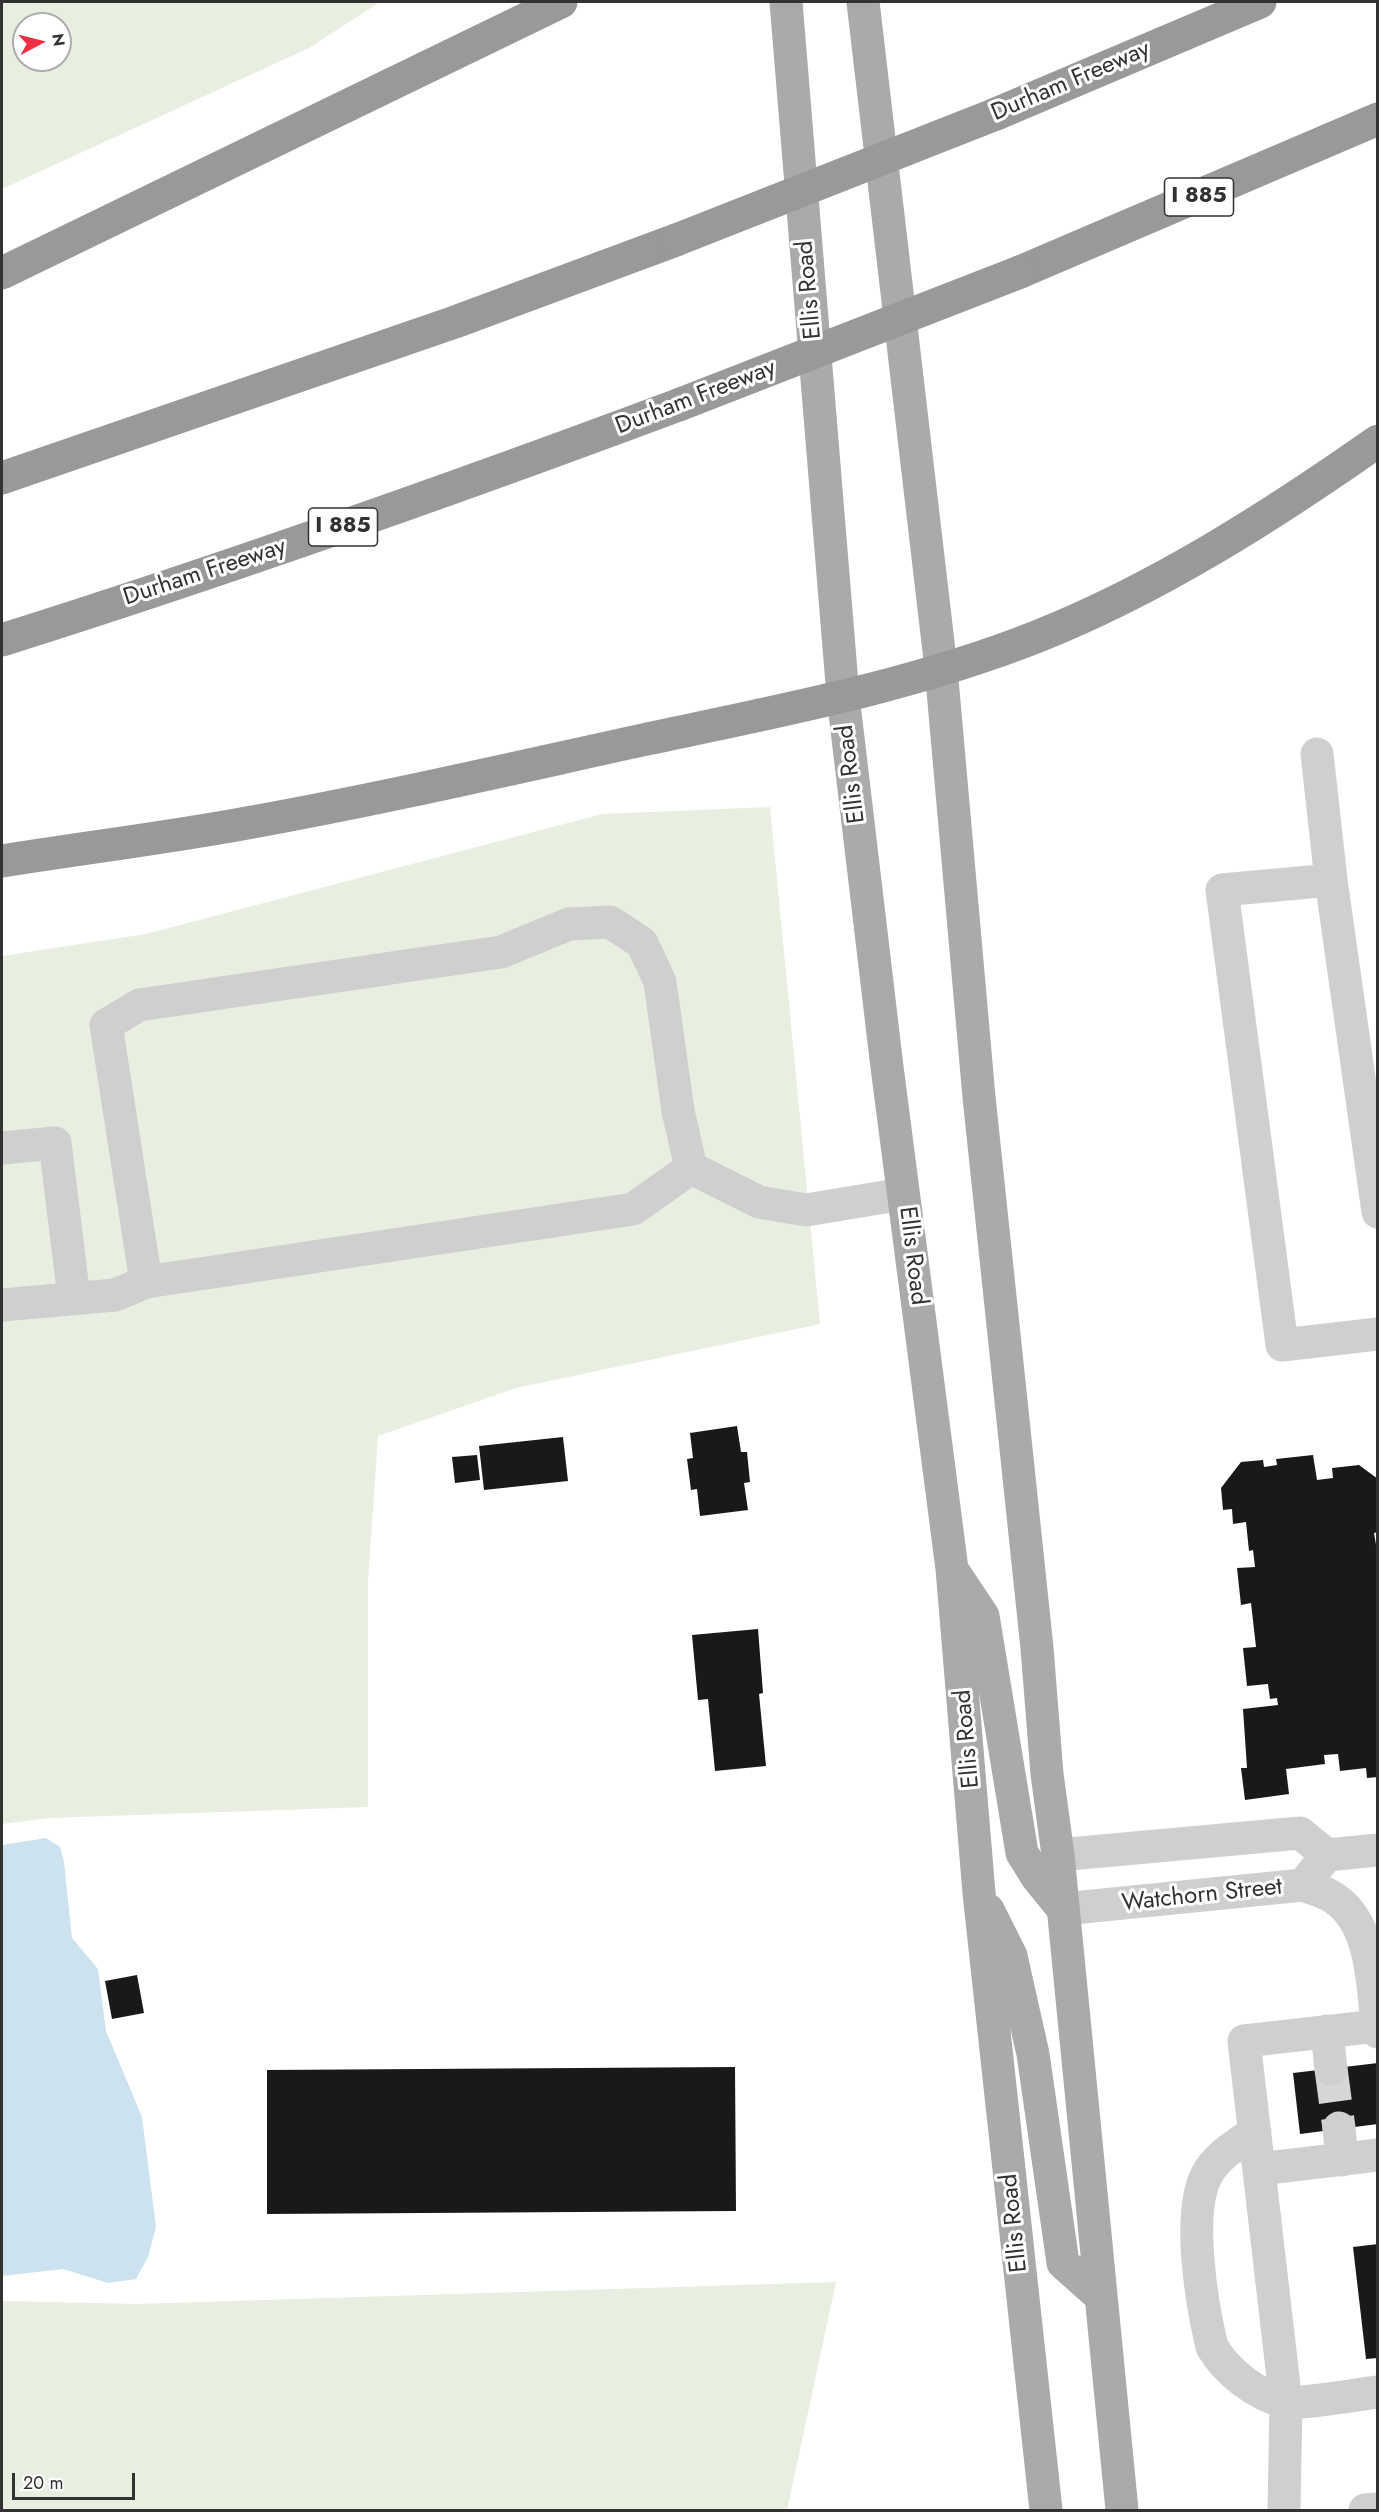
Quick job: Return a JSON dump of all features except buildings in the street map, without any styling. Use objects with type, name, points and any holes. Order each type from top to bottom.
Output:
[{"type":"highway","points":[[2,273],[561,2]]},
{"type":"highway","name":"Durham Freeway","points":[[2,478],[353,358],[676,240],[996,114],[1260,2]]},
{"type":"highway","name":"Durham Freeway","points":[[2,640],[279,549],[484,477],[681,404],[1020,272],[1377,119]]},
{"type":"highway","points":[[2,861],[245,824],[341,805],[843,696],[941,668],[1033,638],[1094,612],[1154,582],[1331,474],[1377,441]]},
{"type":"main road","name":"Ellis Road","points":[[786,2],[843,696],[903,1194],[952,1569],[979,1893],[1046,2511]]},
{"type":"main road","points":[[863,2],[941,668],[978,1097],[1037,1648],[1047,1774],[1058,1855],[1122,2511]]},
{"type":"main road","points":[[952,1569],[983,1616],[1022,1853],[1037,1877],[1063,1910]]},
{"type":"main road","points":[[979,1893],[1011,1956],[1033,2054],[1063,2262],[1100,2296]]},
{"type":"street","points":[[1317,754],[1331,880],[1377,1211]]},
{"type":"street","points":[[1331,880],[1222,890],[1282,1345],[1377,1334]]},
{"type":"street","points":[[147,1282],[106,1025],[139,1005],[501,952],[569,924],[610,922],[642,943],[660,981],[678,1111],[691,1168]]},
{"type":"street","points":[[2,1148],[56,1143],[74,1298]]},
{"type":"street","points":[[691,1168],[759,1202],[806,1210],[903,1194]]},
{"type":"street","points":[[2,1305],[115,1295],[147,1282],[633,1209],[691,1168]]},
{"type":"street","points":[[1058,1855],[1300,1833],[1327,1855],[1377,1850]]},
{"type":"street","name":"Watchorn Street","points":[[1063,1910],[1303,1885],[1327,1855]]},
{"type":"street","points":[[1284,2511],[1286,2403],[1244,2041],[1377,2028],[1370,1961],[1362,1935],[1348,1913],[1331,1896],[1303,1885]]},
{"type":"street","points":[[1328,2031],[1331,2069]]},
{"type":"street","points":[[1255,2132],[1220,2157],[1203,2181],[1196,2223],[1212,2347],[1221,2361],[1234,2374],[1249,2385],[1286,2403],[1377,2392]]},
{"type":"street","points":[[1259,2169],[1340,2144],[1377,2156]]},
{"type":"street","points":[[1365,2511],[1377,2509]]},
{"type":"green space","points":[[2,2],[380,2],[309,48],[2,189]]},
{"type":"green space","points":[[770,807],[820,1324],[516,1388],[378,1436],[368,1582],[368,1807],[49,1818],[2,1824],[2,956],[146,934],[602,814]]},
{"type":"green space","points":[[836,2282],[787,2510],[2,2510],[2,2301],[138,2304]]},
{"type":"water","points":[[46,1838],[60,1847],[64,1862],[72,1938],[98,1969],[106,2031],[142,2117],[156,2227],[148,2257],[136,2279],[108,2283],[63,2269],[2,2276],[2,1845]]},
{"type":"tunnel","points":[[1331,2069],[1339,2128]]}]
